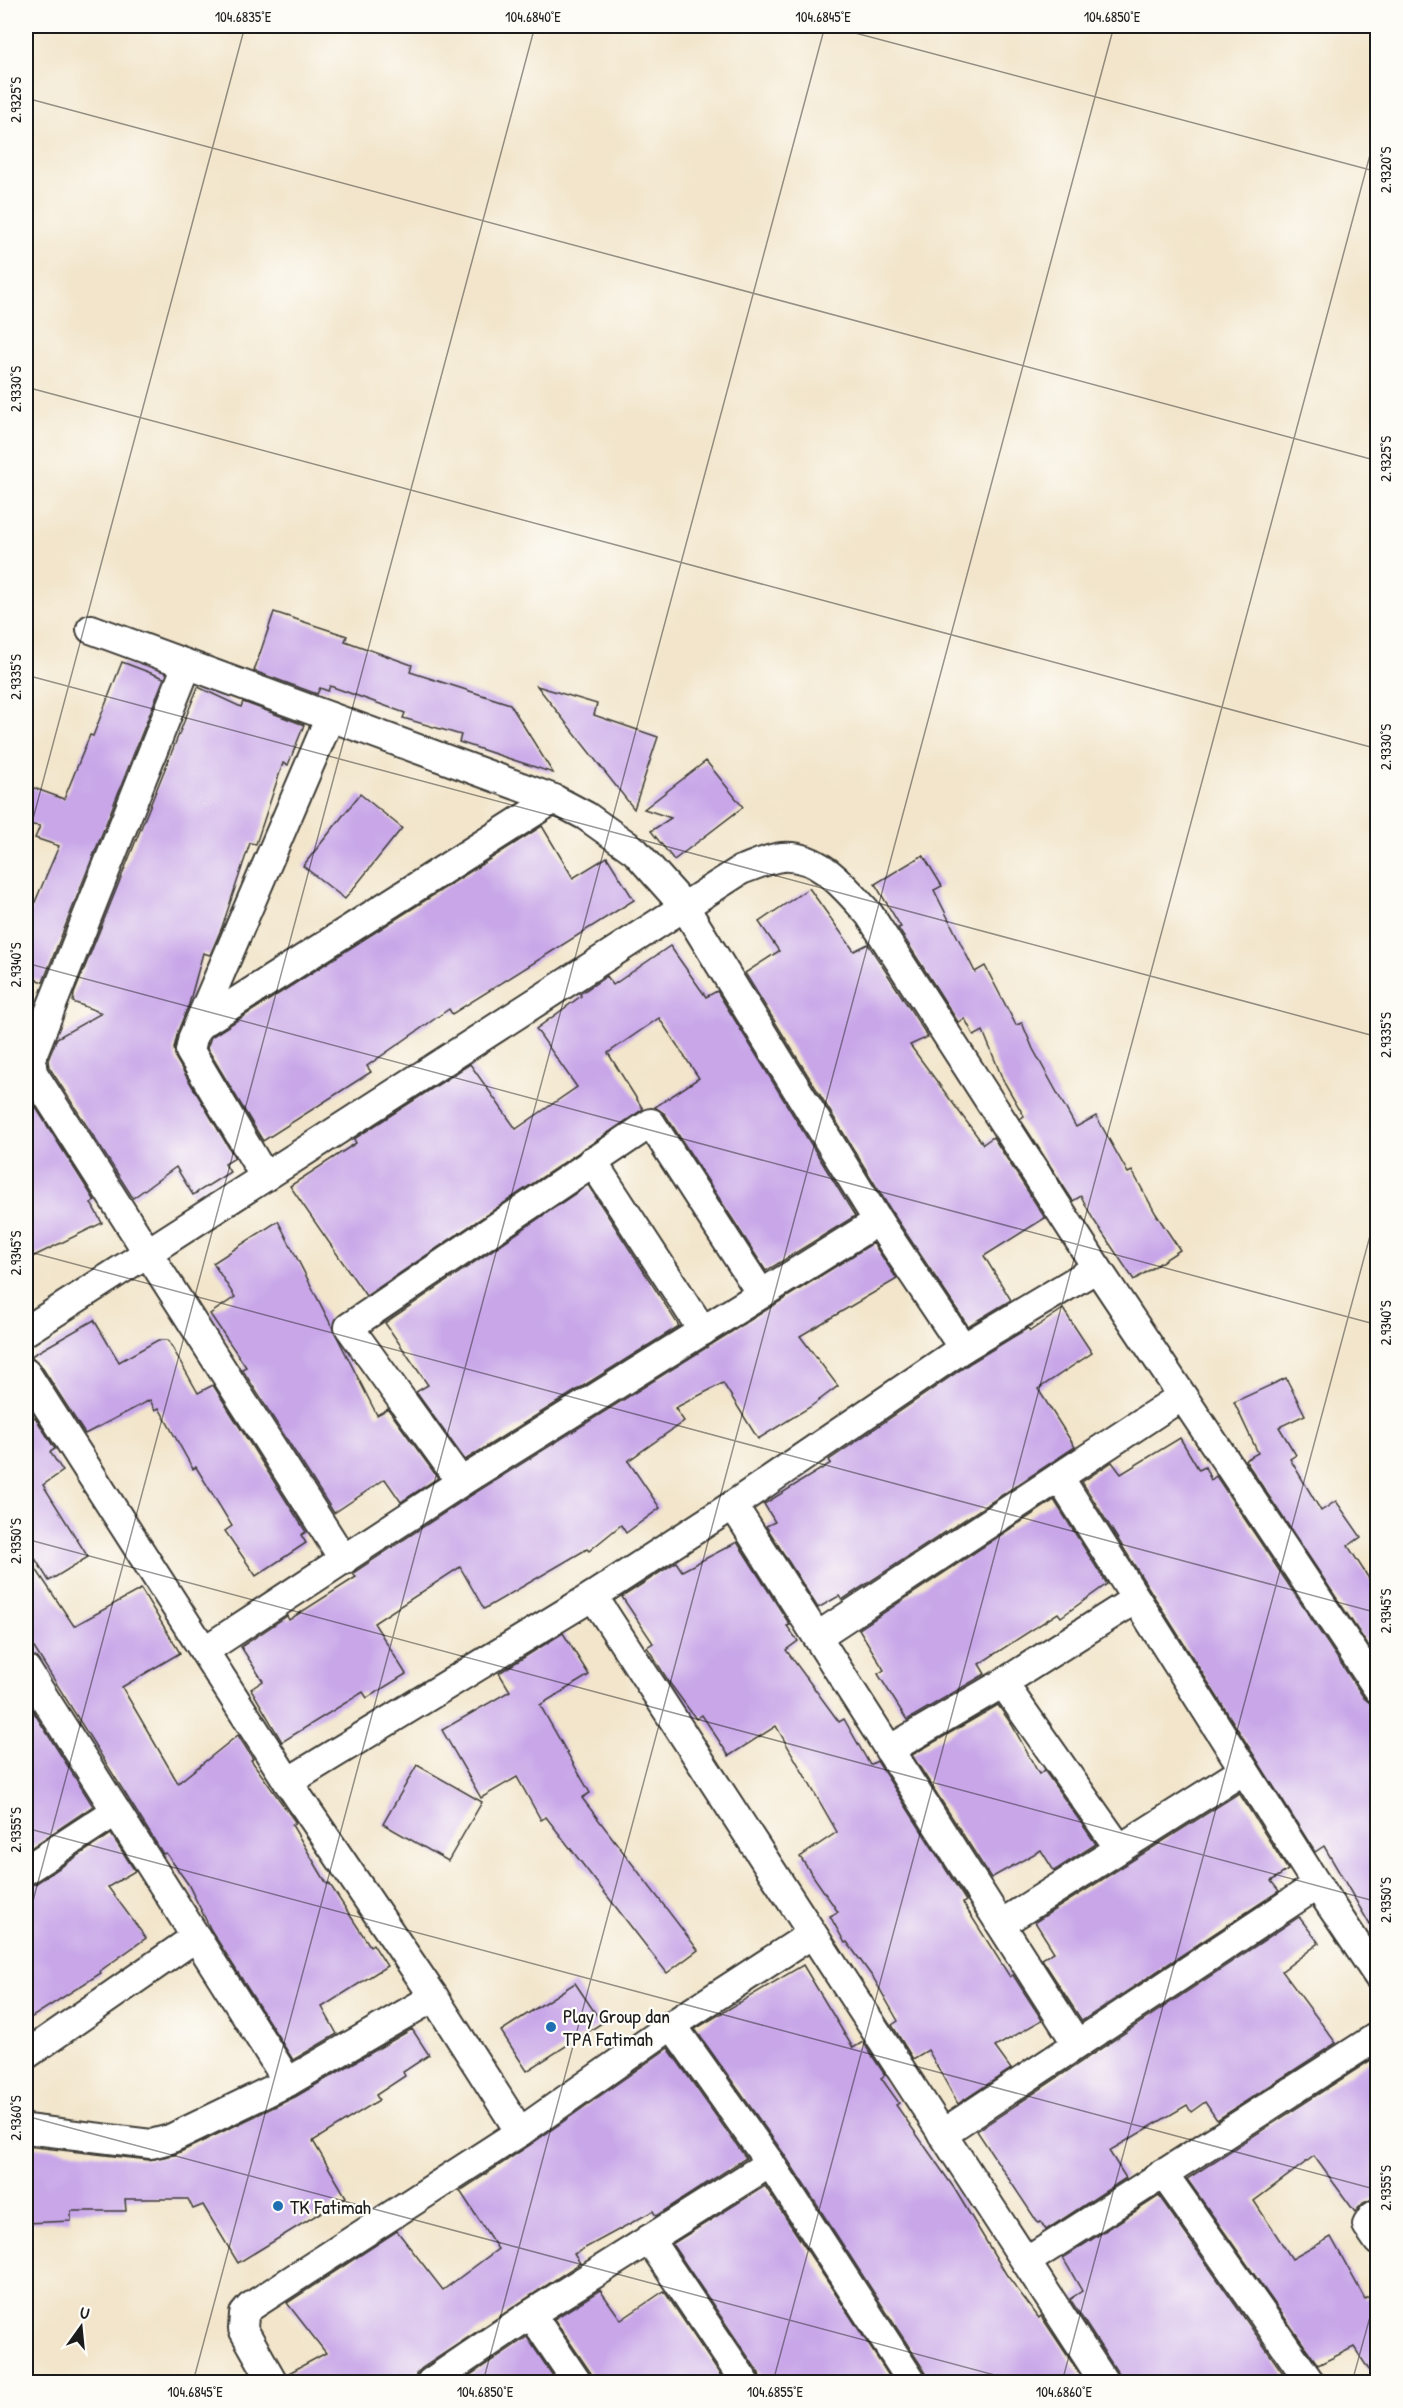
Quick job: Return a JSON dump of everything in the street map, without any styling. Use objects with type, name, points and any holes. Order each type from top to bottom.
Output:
[{"type":"street","points":[[91,629],[554,799],[586,816],[635,851],[684,906],[878,1221],[963,1348]]},
{"type":"street","points":[[187,665],[31,1058],[33,1073],[344,1560]]},
{"type":"street","points":[[265,1177],[190,1051],[193,1037],[330,717]]},
{"type":"street","points":[[198,1026],[554,799]]},
{"type":"street","points":[[26,1330],[741,870],[782,857],[814,862],[838,880],[870,914],[1097,1268],[1377,1689]]},
{"type":"street","points":[[461,1482],[349,1328],[651,1123],[760,1293]]},
{"type":"street","points":[[592,1161],[703,1331]]},
{"type":"street","points":[[204,1651],[461,1482],[878,1221]]},
{"type":"street","points":[[288,1782],[593,1596],[733,1505],[963,1348],[1097,1268]]},
{"type":"street","points":[[26,1372],[288,1782],[434,1997],[520,2132]]},
{"type":"street","points":[[818,1636],[1182,1396]]},
{"type":"street","points":[[1059,1478],[1377,1976]]},
{"type":"street","points":[[733,1505],[1077,2044]]},
{"type":"street","points":[[593,1596],[1104,2382]]},
{"type":"street","points":[[889,1750],[1003,1683],[1136,1599]]},
{"type":"street","points":[[1003,1683],[1119,1848]]},
{"type":"street","points":[[29,1684],[116,1811],[288,2082]]},
{"type":"street","points":[[1001,1924],[1244,1770]]},
{"type":"street","points":[[26,1870],[116,1811]]},
{"type":"street","points":[[942,2134],[1317,1885]]},
{"type":"street","points":[[273,2382],[243,2329],[244,2314],[250,2307],[520,2132],[672,2025],[812,1934]]},
{"type":"street","points":[[26,2055],[196,1937]]},
{"type":"street","points":[[26,2129],[152,2144],[170,2139],[288,2082],[434,1997]]},
{"type":"street","points":[[672,2025],[770,2163],[912,2382]]},
{"type":"street","points":[[1026,2262],[1377,2036]]},
{"type":"street","points":[[431,2382],[531,2314],[770,2163]]},
{"type":"street","points":[[1163,2173],[1310,2382]]},
{"type":"street","points":[[1377,2213],[1367,2224],[1377,2241]]},
{"type":"street","points":[[649,2239],[745,2382]]},
{"type":"street","points":[[531,2314],[577,2382]]},
{"type":"building","points":[[274,612],[347,636],[345,641],[412,665],[410,672],[510,704],[553,773],[459,742],[461,735],[403,718],[405,713],[330,686],[328,691],[320,688],[317,694],[254,671]]},
{"type":"building","points":[[122,662],[164,678],[43,982],[26,976],[26,923],[59,846],[35,838],[40,826],[26,824],[26,785],[64,799],[90,735],[93,736]]},
{"type":"building","points":[[537,686],[597,704],[594,715],[658,737],[634,809]]},
{"type":"building","points":[[198,687],[241,707],[243,702],[304,725],[288,765],[283,763],[256,844],[250,843],[222,927],[210,955],[203,953],[174,1048],[176,1059],[235,1158],[225,1164],[230,1172],[193,1195],[176,1167],[133,1198],[49,1067],[48,1060],[57,1038],[102,1013],[73,1002],[74,994]]},
{"type":"building","points":[[706,761],[743,807],[674,860],[651,831],[671,818],[644,809]]},
{"type":"building","points":[[360,794],[402,828],[345,899],[303,866]]},
{"type":"building","points":[[542,826],[573,878],[607,857],[634,900],[452,1014],[449,1009],[367,1066],[371,1072],[263,1141],[207,1048],[211,1037]]},
{"type":"building","points":[[923,855],[942,886],[934,890],[975,972],[985,966],[1016,1025],[1022,1023],[1033,1049],[1076,1127],[1096,1116],[1128,1173],[1132,1171],[1156,1214],[1180,1250],[1134,1280],[1093,1219],[1081,1196],[1073,1201],[1020,1119],[1024,1116],[1003,1080],[983,1031],[974,1036],[965,1019],[958,1022],[898,928],[901,927],[875,884]]},
{"type":"building","points":[[809,888],[854,951],[868,944],[928,1037],[910,1045],[983,1144],[993,1137],[1045,1218],[984,1256],[1011,1300],[968,1326],[892,1212],[745,973],[779,951],[759,922]]},
{"type":"building","points":[[670,946],[706,997],[717,991],[855,1216],[766,1271],[665,1114],[655,1107],[699,1078],[659,1018],[608,1053],[643,1109],[366,1296],[290,1186],[356,1143],[354,1139],[470,1064],[516,1129],[577,1087],[536,1029],[607,976],[613,985]]},
{"type":"building","points":[[26,1092],[95,1201],[91,1203],[102,1223],[26,1260]]},
{"type":"building","points":[[588,1185],[679,1326],[465,1460],[416,1392],[428,1385],[385,1323]]},
{"type":"building","points":[[278,1221],[377,1415],[388,1409],[438,1478],[401,1502],[385,1479],[334,1513],[242,1369],[246,1367],[210,1314],[235,1297],[213,1263]]},
{"type":"building","points":[[873,1243],[897,1279],[800,1336],[838,1386],[810,1407],[758,1439],[723,1383],[675,1408],[684,1421],[628,1461],[660,1508],[626,1533],[621,1525],[589,1551],[587,1549],[484,1609],[460,1567],[374,1623],[406,1674],[367,1698],[363,1692],[282,1742],[251,1689],[263,1681],[241,1647],[287,1616],[289,1620],[356,1577],[353,1574],[356,1571],[470,1496]]},
{"type":"building","points":[[1063,1309],[1092,1353],[1038,1389],[1075,1447],[842,1600],[839,1596],[818,1608],[766,1526],[775,1522],[764,1504],[831,1463],[829,1460],[972,1362],[1028,1328],[1030,1331]]},
{"type":"building","points":[[94,1320],[119,1362],[158,1340],[168,1340],[198,1393],[213,1385],[306,1532],[301,1535],[306,1543],[256,1576],[225,1531],[232,1526],[196,1467],[193,1469],[159,1408],[155,1410],[150,1400],[85,1434],[40,1364],[31,1356]]},
{"type":"building","points":[[1286,1378],[1305,1415],[1279,1427],[1296,1455],[1290,1459],[1321,1511],[1336,1501],[1361,1537],[1348,1546],[1377,1591],[1377,1659],[1245,1460],[1258,1453],[1234,1402]]},
{"type":"building","points":[[35,1417],[55,1449],[50,1452],[63,1471],[43,1485],[88,1557],[49,1581],[26,1544],[26,1418],[28,1421]]},
{"type":"building","points":[[1180,1438],[1199,1470],[1205,1467],[1211,1480],[1216,1476],[1364,1698],[1377,1705],[1377,1937],[1324,1846],[1315,1852],[1082,1482],[1112,1462],[1121,1474]]},
{"type":"building","points":[[1054,1500],[1107,1584],[1061,1617],[1058,1613],[979,1664],[985,1674],[907,1720],[878,1674],[884,1670],[859,1629]]},
{"type":"building","points":[[737,1542],[798,1641],[786,1650],[839,1722],[844,1719],[870,1765],[877,1761],[966,1901],[963,1903],[1010,1977],[1013,1975],[1042,2020],[995,2047],[1011,2069],[958,2104],[928,2050],[913,2059],[892,2025],[898,2021],[874,1979],[847,1942],[845,1943],[830,1916],[838,1912],[800,1857],[837,1832],[776,1726],[729,1756],[702,1715],[696,1719],[669,1682],[647,1647],[653,1643],[622,1597],[676,1562],[682,1571]]},
{"type":"building","points":[[26,1554],[74,1626],[141,1589],[180,1653],[122,1687],[178,1783],[238,1735],[253,1759],[251,1760],[296,1823],[292,1825],[327,1884],[329,1883],[370,1946],[373,1944],[387,1966],[322,2007],[337,2034],[293,2060],[211,1930],[188,1884],[166,1853],[163,1854],[26,1635]]},
{"type":"building","points":[[563,1633],[589,1675],[540,1705],[590,1793],[582,1798],[698,1950],[667,1973],[546,1817],[541,1820],[517,1777],[481,1798],[442,1730],[510,1691],[499,1673]]},
{"type":"building","points":[[998,1705],[1012,1725],[1039,1774],[1044,1770],[1096,1844],[1054,1871],[1041,1850],[991,1878],[912,1755]]},
{"type":"building","points":[[33,1711],[93,1806],[26,1851],[26,1716]]},
{"type":"building","points":[[417,1765],[482,1802],[448,1861],[383,1824]]},
{"type":"building","points":[[1239,1793],[1288,1870],[1271,1881],[1279,1891],[1082,2021],[1042,1959],[1054,1952],[1035,1922]]},
{"type":"building","points":[[111,1834],[135,1871],[108,1887],[146,1938],[100,1971],[101,1973],[26,2021],[26,1886],[35,1884]]},
{"type":"building","points":[[1299,1917],[1319,1943],[1282,1971],[1336,2043],[1217,2120],[1205,2102],[1191,2112],[1187,2105],[1109,2151],[1126,2178],[1046,2230],[1041,2222],[1038,2223],[977,2131]]},
{"type":"building","points":[[803,1965],[853,2048],[863,2042],[885,2075],[881,2078],[899,2103],[896,2105],[954,2188],[1006,2274],[1039,2318],[1041,2316],[1085,2382],[928,2382],[926,2373],[784,2154],[695,2029]]},
{"type":"building","name":"Play Group dan TPA Fatimah","points":[[575,1983],[602,2023],[527,2071],[501,2031]]},
{"type":"building","points":[[412,2029],[429,2055],[403,2072],[405,2076],[376,2095],[379,2100],[313,2141],[346,2197],[238,2263],[203,2205],[193,2209],[188,2199],[125,2199],[126,2211],[71,2211],[71,2221],[26,2223],[26,2146],[149,2160],[174,2155],[295,2097]]},
{"type":"building","points":[[668,2048],[746,2158],[656,2216],[653,2211],[574,2254],[580,2263],[422,2368],[416,2374],[415,2382],[289,2382],[287,2374],[326,2353],[287,2303],[397,2231],[443,2290],[498,2249],[460,2191]]},
{"type":"building","points":[[1377,2056],[1377,2197],[1363,2203],[1355,2212],[1314,2156],[1254,2201],[1292,2259],[1331,2237],[1365,2299],[1377,2291],[1377,2382],[1354,2347],[1318,2365],[1187,2179]]},
{"type":"building","points":[[765,2186],[893,2382],[761,2382],[759,2373],[672,2244]]},
{"type":"building","points":[[1159,2196],[1285,2376],[1275,2382],[1120,2382],[1118,2373],[1070,2299],[1082,2291],[1063,2258]]},
{"type":"building","points":[[600,2290],[621,2320],[664,2291],[725,2382],[593,2382],[591,2373],[554,2319]]},
{"type":"building","points":[[527,2337],[557,2382],[460,2382]]},
{"type":"place","name":"Play Group dan TPA Fatimah","points":[[551,2027]]},
{"type":"place","name":"TK Fatimah","points":[[278,2206]]}]
